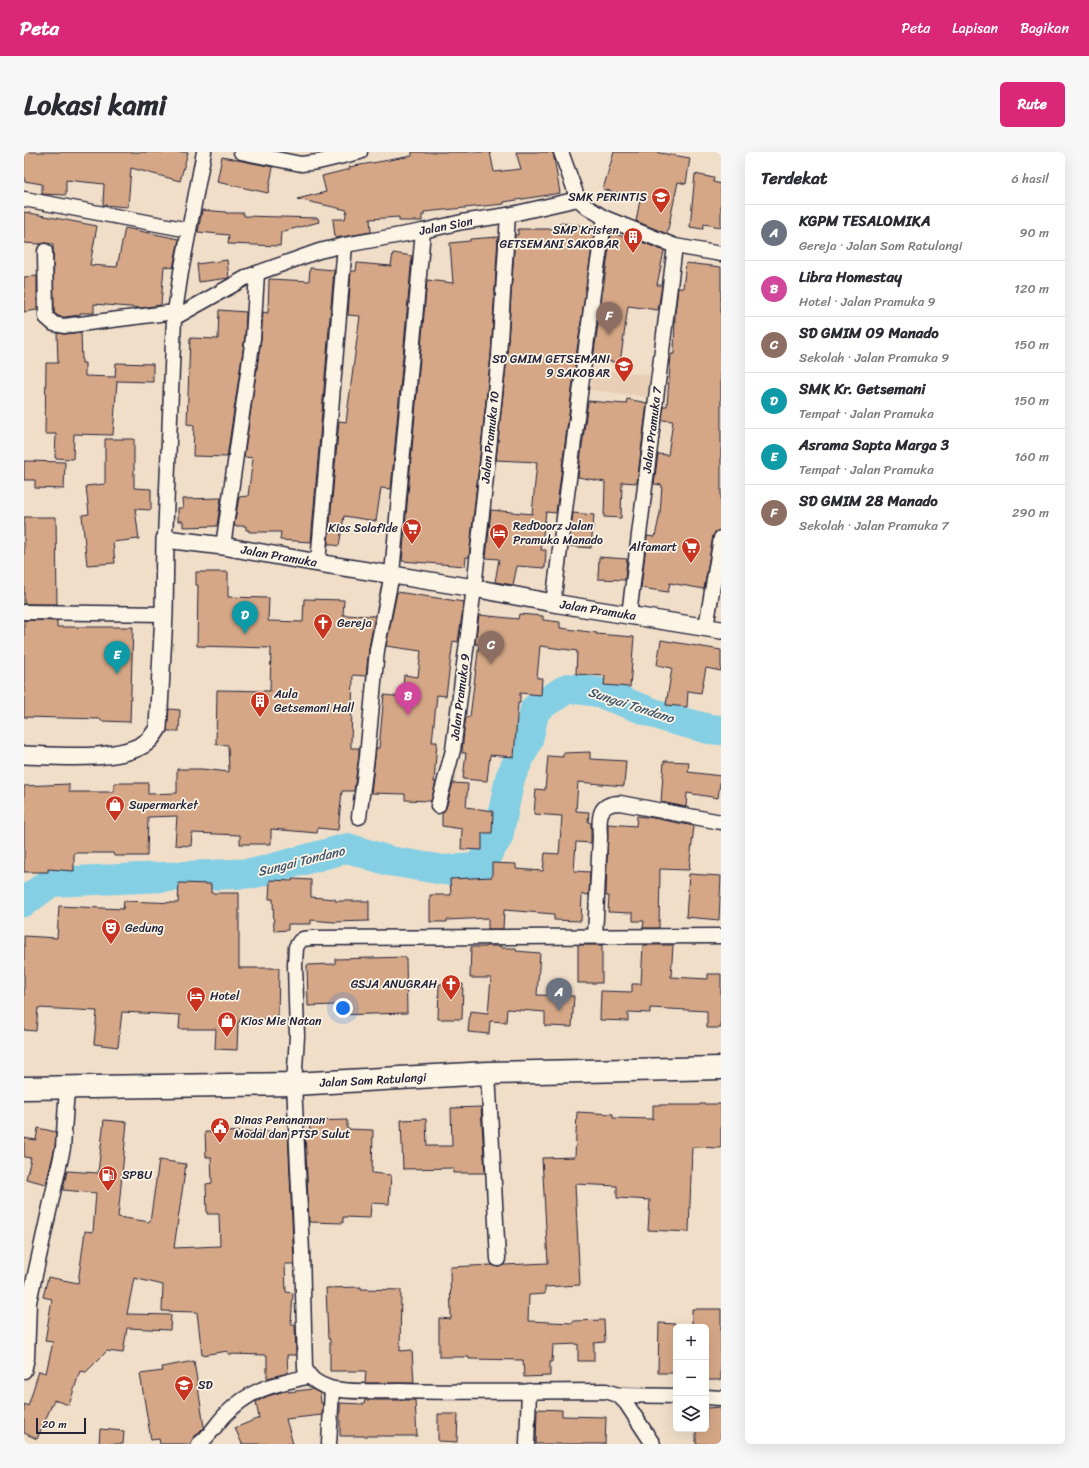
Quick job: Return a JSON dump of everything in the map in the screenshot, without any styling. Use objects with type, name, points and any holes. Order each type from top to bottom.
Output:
[{"type":"main road","name":"Jalan Sam Ratulangi","points":[[24,1088],[294,1084],[488,1073],[721,1068]]},
{"type":"street","points":[[24,755],[102,756],[118,754],[138,748],[152,738],[158,728],[164,614],[165,539],[174,315],[204,152]]},
{"type":"street","points":[[241,152],[301,164],[318,162],[360,152]]},
{"type":"street","points":[[561,152],[578,200],[587,207],[605,218],[675,246],[721,254]]},
{"type":"street","points":[[24,199],[189,230]]},
{"type":"street","name":"Jalan Sion","points":[[174,315],[257,273],[319,251],[345,244],[508,215],[578,200]]},
{"type":"street","name":"Jalan Pramuka 10","points":[[474,588],[499,356],[508,215]]},
{"type":"street","points":[[553,603],[593,293],[605,218]]},
{"type":"street","points":[[359,817],[367,757],[376,650],[392,574],[423,231]]},
{"type":"street","points":[[318,563],[345,244]]},
{"type":"street","name":"Jalan Pramuka 7","points":[[629,615],[675,246]]},
{"type":"street","points":[[45,251],[46,318],[54,324],[64,326],[174,315]]},
{"type":"street","points":[[222,546],[253,338],[257,273]]},
{"type":"street","points":[[713,628],[721,538]]},
{"type":"street","name":"Jalan Pramuka","points":[[165,539],[222,546],[474,588],[553,603],[713,628]]},
{"type":"street","name":"Jalan Pramuka 9","points":[[438,806],[453,750],[474,588]]},
{"type":"street","points":[[24,612],[164,614]]},
{"type":"street","points":[[595,936],[600,838],[599,821],[606,805],[620,803],[721,822]]},
{"type":"street","points":[[673,1396],[618,1395],[606,1392],[428,1392],[347,1390],[332,1389],[318,1383],[310,1376],[305,1368],[302,1252],[294,1084],[297,1036],[296,947],[303,939],[468,936],[721,936]]},
{"type":"street","points":[[488,1073],[498,1259]]},
{"type":"street","points":[[24,1371],[27,1358],[29,1302],[63,1148],[66,1088]]},
{"type":"street","points":[[199,1444],[209,1435],[219,1421],[235,1405],[250,1395],[265,1387],[310,1376]]},
{"type":"street","points":[[329,1444],[332,1389]]},
{"type":"street","points":[[527,1444],[530,1391]]},
{"type":"street","points":[[618,1395],[626,1402],[652,1444]]},
{"type":"street","points":[[709,1397],[721,1398]]},
{"type":"shaded area","name":"SD GMIM GETSEMANI 9 SAKOBAR","points":[[592,369],[657,376],[655,398],[590,390]]},
{"type":"building","points":[[24,152],[188,152],[180,181],[131,168],[128,207],[103,205],[104,184],[66,180],[66,195],[42,194],[42,184],[24,181]]},
{"type":"building","points":[[412,152],[490,152],[494,172],[521,169],[516,152],[553,152],[560,193],[504,202],[504,204],[424,212],[424,215],[422,215],[422,221],[399,221],[399,217],[370,219],[371,232],[335,238],[333,219],[345,219],[347,210],[297,199],[326,192],[322,176],[350,169],[349,167],[412,156]]},
{"type":"building","points":[[614,152],[654,152],[690,158],[686,184],[678,182],[667,234],[636,221],[640,200],[603,189]]},
{"type":"building","points":[[222,157],[273,167],[268,193],[217,182]]},
{"type":"building","points":[[695,174],[714,178],[713,182],[721,184],[721,227],[704,224],[703,229],[690,227]]},
{"type":"building","points":[[202,210],[226,213],[244,213],[244,216],[318,218],[319,222],[281,232],[280,246],[228,244],[229,235],[198,232]]},
{"type":"building","points":[[24,212],[97,226],[90,265],[117,267],[125,228],[179,239],[173,268],[164,266],[161,305],[141,308],[94,304],[94,313],[80,313],[80,315],[64,317],[58,316],[54,313],[53,244],[24,243]]},
{"type":"building","points":[[560,223],[595,227],[575,357],[575,367],[556,513],[546,512],[541,550],[546,550],[545,568],[517,566],[513,585],[495,582],[499,559],[486,558],[491,510],[532,514],[537,462],[496,460],[507,357],[515,235],[518,235],[518,229],[559,229]]},
{"type":"building","points":[[611,234],[632,238],[664,251],[657,285],[662,285],[658,310],[628,306],[620,363],[593,359]]},
{"type":"building","points":[[498,237],[491,355],[469,557],[466,557],[465,566],[402,561],[427,280],[453,283],[450,243],[470,241],[470,239]]},
{"type":"building","points":[[393,253],[412,256],[391,489],[381,488],[376,521],[344,516],[339,546],[328,544],[339,421],[346,422],[360,316],[348,315],[351,271],[356,271],[357,263],[391,266]]},
{"type":"building","points":[[227,260],[229,278],[199,282],[197,264]]},
{"type":"building","points":[[686,263],[721,267],[721,530],[715,532],[713,536],[704,589],[670,583],[668,592],[641,588],[647,536],[655,537],[660,513],[662,485],[654,484],[658,454],[668,455],[673,421],[662,420],[664,406],[667,406],[671,354],[674,354],[675,313],[678,288],[683,288]]},
{"type":"building","points":[[310,268],[334,270],[311,542],[280,540],[281,532],[249,532],[249,530],[246,530],[246,526],[234,526],[239,497],[248,496],[253,458],[244,457],[261,339],[263,312],[268,313],[269,279],[309,281]]},
{"type":"building","points":[[37,276],[37,310],[24,312],[24,277]]},
{"type":"building","points":[[219,310],[246,312],[245,337],[227,457],[193,456],[194,425],[187,424],[190,338],[218,339]]},
{"type":"building","points":[[81,332],[82,363],[85,363],[85,376],[115,377],[116,363],[153,364],[153,382],[117,381],[113,435],[74,434],[73,459],[55,458],[56,434],[45,434],[46,363],[58,363],[57,333],[65,334]]},
{"type":"building","points":[[627,399],[647,403],[637,483],[622,482],[621,518],[604,517],[605,482],[578,477],[588,401],[626,404]]},
{"type":"building","points":[[105,439],[134,439],[134,488],[151,489],[151,510],[135,509],[139,539],[113,542],[115,563],[87,565],[82,515],[89,514],[86,486],[105,484]]},
{"type":"building","points":[[24,461],[65,462],[64,489],[35,488],[35,480],[24,480]]},
{"type":"building","points":[[221,498],[217,526],[183,527],[183,521],[178,521],[178,508],[183,508],[182,499]]},
{"type":"building","points":[[573,513],[594,515],[591,548],[569,546]]},
{"type":"building","points":[[24,517],[56,517],[57,604],[24,604]]},
{"type":"building","points":[[599,557],[627,559],[625,580],[598,579]]},
{"type":"building","points":[[196,572],[228,572],[228,597],[269,598],[268,621],[303,622],[304,599],[344,600],[343,615],[375,616],[366,676],[353,675],[351,748],[359,748],[359,756],[354,791],[342,791],[338,830],[318,828],[317,833],[271,829],[271,844],[240,844],[240,835],[192,833],[191,846],[175,845],[177,816],[148,817],[147,856],[114,856],[113,853],[74,853],[74,871],[48,869],[48,872],[24,872],[24,786],[69,784],[69,792],[114,792],[114,783],[148,783],[148,794],[177,793],[177,769],[202,769],[229,772],[228,745],[216,744],[217,690],[270,691],[271,648],[197,646],[198,585],[196,585]]},
{"type":"building","points":[[397,592],[464,602],[458,642],[453,641],[446,696],[437,695],[432,742],[437,742],[434,782],[436,782],[431,801],[405,800],[405,794],[371,793],[376,748],[379,748],[384,695],[402,697],[404,675],[418,677],[421,651],[386,646]]},
{"type":"building","points":[[519,614],[543,616],[543,620],[560,622],[560,628],[597,633],[596,634],[634,637],[630,687],[604,685],[605,676],[576,674],[577,651],[540,646],[537,678],[542,678],[541,695],[520,693],[514,757],[490,755],[487,781],[463,779],[466,753],[462,753],[464,730],[466,717],[470,717],[479,644],[475,644],[479,615],[518,619]]},
{"type":"building","points":[[24,620],[57,621],[57,627],[133,627],[130,722],[101,721],[101,719],[24,717]]},
{"type":"building","points":[[661,640],[721,650],[721,671],[706,668],[701,693],[688,691],[687,707],[666,705],[672,668],[657,665]]},
{"type":"building","points":[[169,709],[180,710],[179,731],[167,731]]},
{"type":"building","points":[[590,752],[590,759],[626,761],[624,786],[578,782],[576,811],[589,812],[588,822],[591,823],[591,843],[576,842],[574,871],[590,872],[589,895],[582,894],[581,921],[554,920],[554,914],[504,910],[503,929],[488,929],[488,918],[430,922],[430,895],[451,895],[450,879],[492,877],[492,863],[516,864],[516,869],[543,871],[545,853],[559,854],[562,816],[534,814],[536,789],[545,790],[548,756],[563,757],[563,753]]},
{"type":"building","points":[[664,761],[689,762],[688,772],[721,776],[718,798],[687,793],[686,807],[661,802]]},
{"type":"building","points":[[453,783],[468,784],[466,807],[493,811],[492,833],[482,833],[482,850],[461,849],[462,829],[442,826],[442,813],[446,808]]},
{"type":"building","points":[[637,816],[694,826],[689,870],[660,869],[659,928],[643,928],[644,921],[633,921],[633,913],[608,912],[609,896],[606,896],[608,824],[636,826]]},
{"type":"building","points":[[689,874],[721,876],[719,920],[686,917]]},
{"type":"building","points":[[292,879],[311,880],[311,897],[335,899],[335,901],[369,901],[369,921],[334,922],[311,920],[311,924],[288,924],[288,930],[274,931],[273,899],[269,899],[270,880],[292,881]]},
{"type":"building","points":[[179,883],[211,884],[211,893],[239,893],[239,968],[279,968],[278,1019],[240,1019],[240,1022],[238,1022],[237,1050],[215,1049],[216,1029],[179,1029],[180,1015],[122,1012],[118,1047],[94,1044],[97,1011],[38,1008],[36,1031],[24,1030],[24,936],[57,938],[59,906],[123,909],[124,901],[178,903]]},
{"type":"building","points":[[578,945],[602,945],[602,983],[578,983]]},
{"type":"building","points":[[643,945],[673,945],[671,977],[708,979],[708,974],[721,974],[721,1028],[707,1028],[707,1011],[650,1008],[650,1013],[628,1012],[628,1021],[600,1020],[601,991],[632,992],[632,984],[641,984]]},
{"type":"building","points":[[501,946],[501,948],[516,948],[516,951],[540,953],[537,995],[574,996],[572,1027],[545,1026],[545,1012],[507,1009],[506,1022],[490,1021],[489,1034],[468,1032],[470,1011],[488,1013],[491,978],[470,978],[471,947]]},
{"type":"building","points":[[406,957],[407,1013],[336,1015],[336,1005],[308,1006],[307,965],[335,964],[335,959]]},
{"type":"building","name":"GSJA ANUGRAH","points":[[439,984],[463,984],[462,1019],[438,1019]]},
{"type":"building","points":[[721,1104],[721,1148],[692,1147],[689,1232],[648,1230],[650,1200],[617,1198],[617,1186],[575,1184],[580,1285],[545,1287],[545,1294],[529,1295],[528,1321],[573,1323],[573,1321],[604,1320],[605,1342],[594,1343],[594,1361],[578,1361],[578,1344],[553,1345],[552,1362],[550,1362],[550,1376],[524,1377],[523,1360],[439,1357],[439,1318],[451,1319],[450,1267],[492,1265],[498,1267],[504,1265],[548,1263],[542,1158],[575,1157],[577,1112],[613,1114],[613,1118],[653,1119],[653,1105]]},
{"type":"building","points":[[481,1107],[485,1173],[453,1173],[453,1168],[403,1169],[401,1120],[426,1119],[427,1146],[452,1146],[451,1108]]},
{"type":"building","points":[[104,1120],[127,1122],[118,1217],[150,1222],[159,1160],[186,1164],[174,1248],[220,1246],[219,1214],[207,1214],[206,1184],[212,1183],[211,1157],[206,1157],[205,1132],[288,1131],[294,1264],[285,1264],[286,1292],[293,1293],[291,1325],[295,1325],[296,1355],[287,1355],[288,1373],[267,1378],[267,1355],[228,1354],[228,1351],[202,1355],[197,1312],[162,1311],[163,1285],[134,1278],[127,1314],[171,1315],[170,1330],[127,1328],[123,1353],[107,1351],[86,1372],[80,1371],[69,1405],[54,1400],[37,1439],[24,1433],[24,1404],[28,1406],[39,1371],[46,1373],[53,1342],[45,1341],[52,1299],[43,1297],[48,1277],[78,1283],[85,1231],[93,1232],[96,1193],[63,1190],[63,1188],[67,1171],[98,1173]]},
{"type":"building","points":[[347,1120],[347,1129],[373,1130],[372,1173],[391,1175],[389,1204],[371,1203],[370,1218],[343,1217],[343,1223],[309,1222],[305,1130],[310,1130],[309,1121]]},
{"type":"building","points":[[38,1128],[56,1132],[55,1147],[46,1184],[26,1179],[31,1158],[24,1157],[24,1138],[36,1140]]},
{"type":"building","points":[[361,1287],[361,1289],[401,1290],[400,1351],[412,1350],[414,1383],[365,1383],[366,1371],[330,1371],[330,1339],[328,1339],[326,1288]]},
{"type":"building","points":[[692,1309],[721,1309],[721,1380],[709,1380],[709,1324],[692,1324]]},
{"type":"building","points":[[659,1323],[676,1324],[673,1324],[673,1373],[658,1373]]},
{"type":"building","points":[[194,1361],[204,1427],[193,1438],[191,1444],[160,1444],[159,1439],[151,1440],[140,1374],[163,1371],[162,1367]]},
{"type":"building","points":[[312,1389],[320,1393],[321,1403],[323,1403],[322,1415],[286,1419],[293,1444],[242,1444],[235,1428],[259,1418],[256,1402],[268,1396],[288,1390],[288,1392]]},
{"type":"building","points":[[365,1400],[415,1400],[417,1436],[340,1436],[340,1403],[364,1404]]},
{"type":"building","points":[[721,1407],[721,1444],[696,1444],[696,1432],[709,1432],[709,1408]]},
{"type":"building","points":[[537,1409],[562,1410],[562,1416],[606,1417],[605,1444],[536,1444]]},
{"type":"building","points":[[438,1414],[458,1414],[457,1442],[438,1441]]},
{"type":"building","points":[[100,1429],[124,1431],[123,1444],[99,1444]]},
{"type":"waterway","name":"Sungai Tondano","points":[[24,902],[51,882],[255,873],[348,848],[389,861],[444,870],[478,868],[498,837],[510,778],[528,740],[535,709],[568,688],[597,692],[667,718],[709,729],[721,730]]},
{"type":"place","name":"SMK PERINTIS","points":[[661,214]]},
{"type":"place","name":"SMP Kristen GETSEMANI SAKOBAR","points":[[633,254]]},
{"type":"place","name":"SD GMIM 28 Manado","points":[[609,335]]},
{"type":"place","name":"SD GMIM GETSEMANI 9 SAKOBAR","points":[[624,383]]},
{"type":"place","name":"Kios Solafide","points":[[412,545]]},
{"type":"place","name":"RedDoorz Jalan Pramuka Manado","points":[[499,550]]},
{"type":"place","name":"Alfamart","points":[[691,564]]},
{"type":"place","name":"SMK Kr. Getsemani","points":[[245,634]]},
{"type":"place","name":"Gereja","points":[[323,640]]},
{"type":"place","name":"SD GMIM 09 Manado","points":[[491,664]]},
{"type":"place","name":"Asrama Sapta Marga 3","points":[[117,674]]},
{"type":"place","name":"Libra Homestay","points":[[408,715]]},
{"type":"place","name":"Aula Getsemani Hall","points":[[260,718]]},
{"type":"place","name":"Supermarket","points":[[115,822]]},
{"type":"place","name":"Gedung","points":[[111,945]]},
{"type":"place","name":"GSJA ANUGRAH","points":[[451,1001]]},
{"type":"place","name":"KGPM TESALOMIKA","points":[[559,1011]]},
{"type":"place","name":"Hotel","points":[[196,1013]]},
{"type":"place","name":"Kios Mie Natan","points":[[227,1038]]},
{"type":"place","name":"Dinas Penanaman Modal dan PTSP Sulut","points":[[220,1144]]},
{"type":"place","name":"SPBU","points":[[108,1192]]},
{"type":"place","name":"SD","points":[[184,1402]]}]
